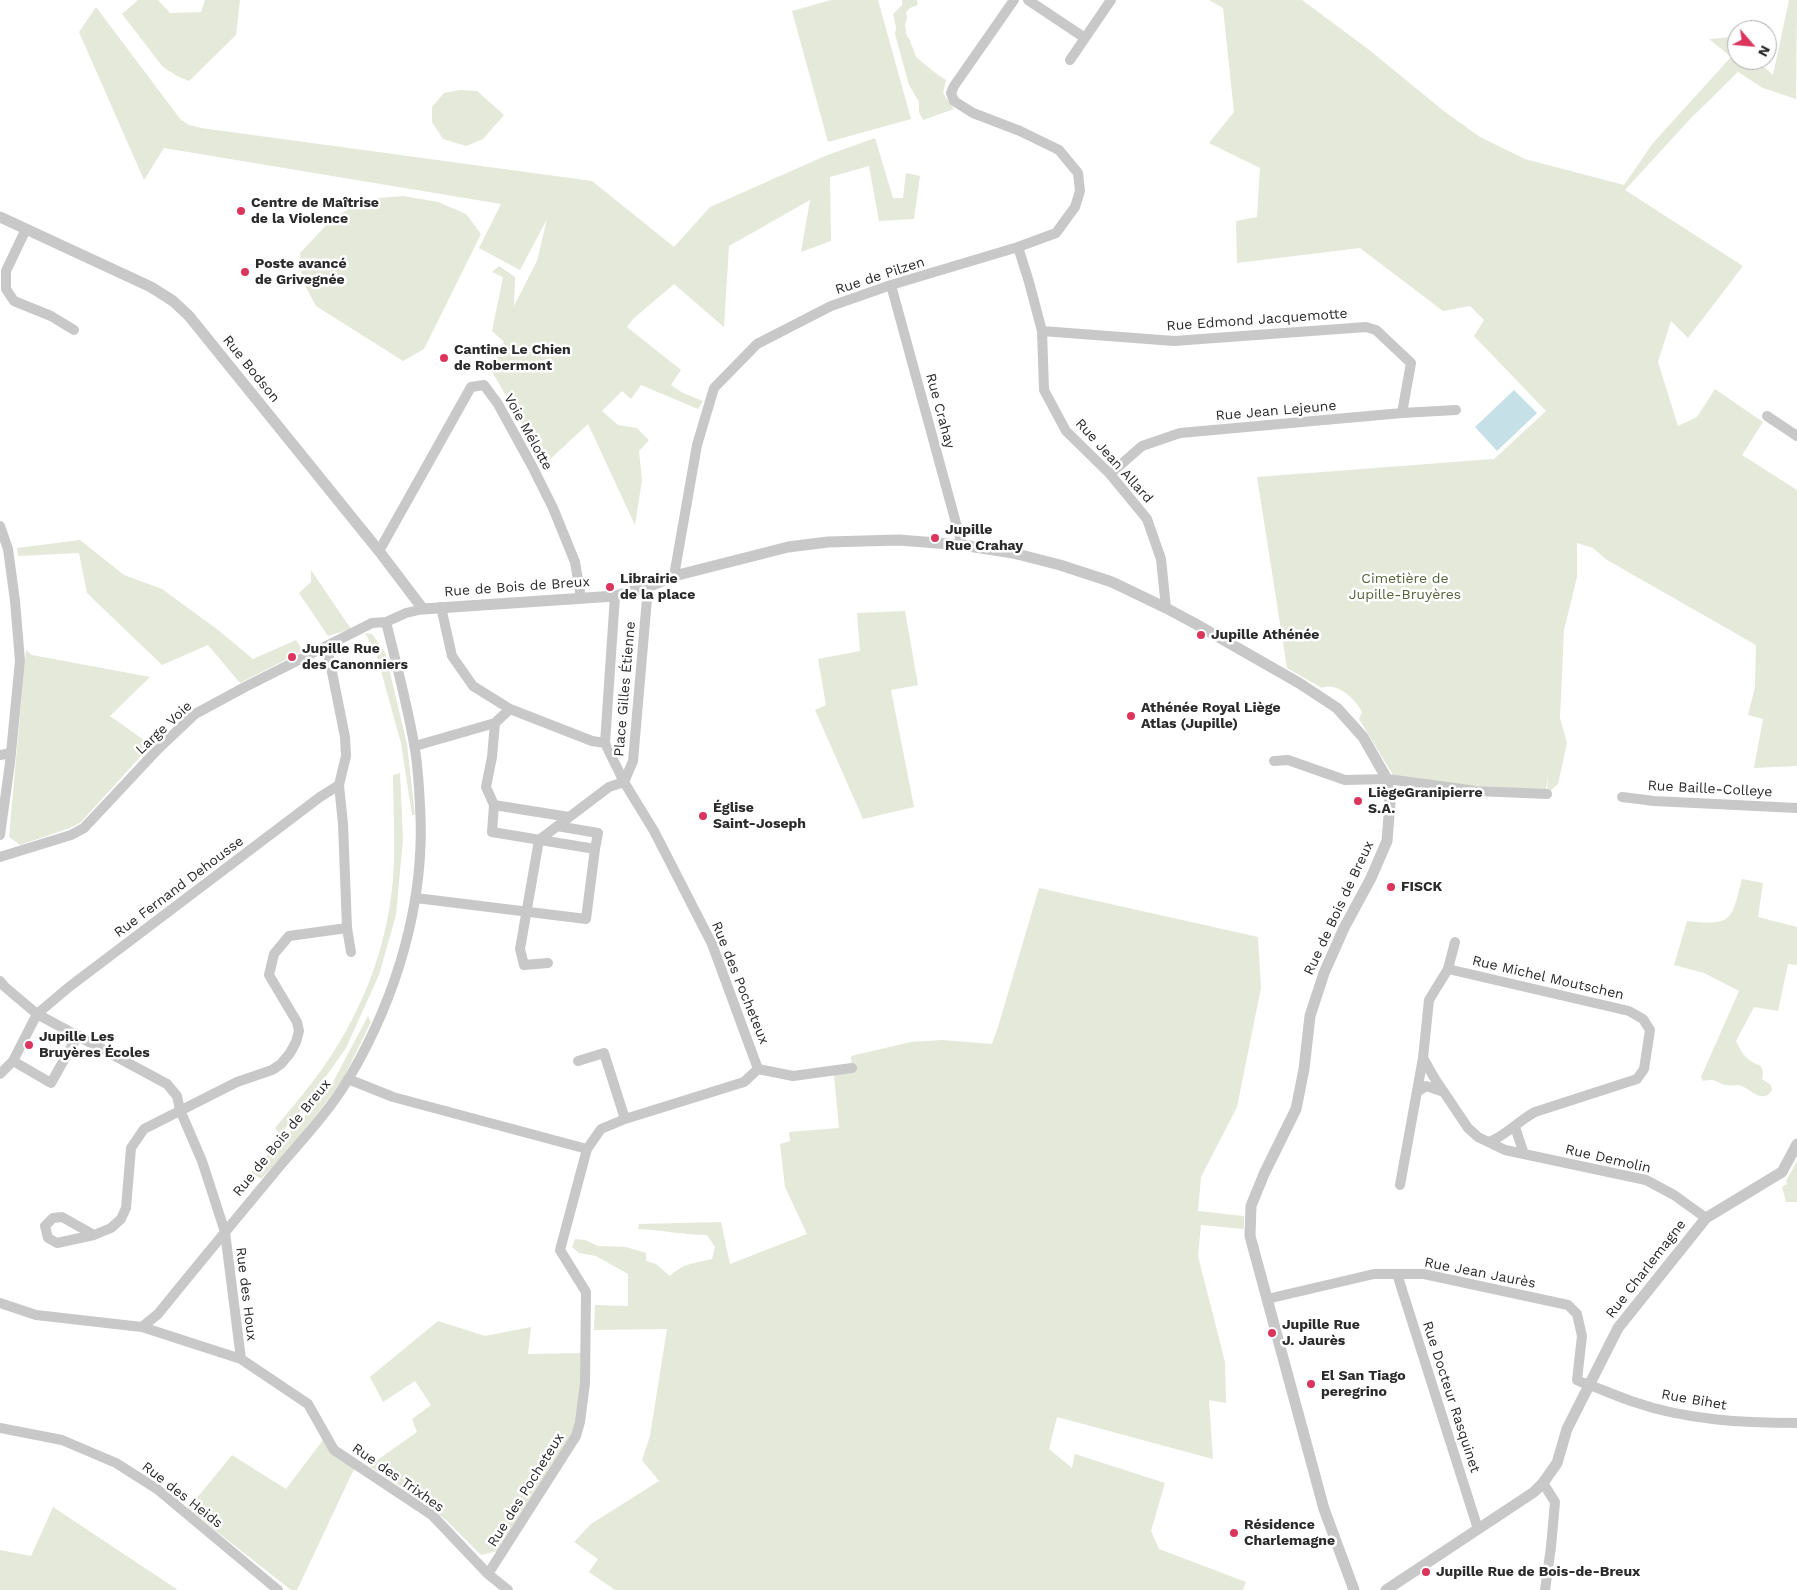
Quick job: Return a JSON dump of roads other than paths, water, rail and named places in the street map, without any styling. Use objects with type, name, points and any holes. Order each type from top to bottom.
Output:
[{"type":"street","name":"Rue de Pilzen","points":[[674,576],[697,445],[714,388],[758,344],[831,306],[891,285],[1018,247],[1056,233],[1075,207],[1080,191],[1078,174],[1059,150],[1020,131],[973,114],[954,101],[951,93],[1014,0]]},
{"type":"street","points":[[1028,0],[1085,38]]},
{"type":"street","points":[[1070,60],[1111,0]]},
{"type":"street","name":"Rue Bodson","points":[[0,217],[126,274],[173,301],[195,324],[379,551],[423,609]]},
{"type":"street","points":[[26,229],[6,271],[6,289],[14,301],[50,316],[74,330]]},
{"type":"street","name":"Rue Jean Allard","points":[[1018,247],[1042,331],[1044,390],[1066,431],[1110,474],[1147,519],[1161,559],[1166,608]]},
{"type":"street","name":"Rue Crahay","points":[[891,285],[962,545]]},
{"type":"street","name":"Rue Edmond Jacquemotte","points":[[1042,331],[1174,341],[1366,327],[1376,330],[1411,363],[1402,413]]},
{"type":"street","name":"Voie Mélotte","points":[[379,551],[471,387],[484,385],[498,404],[553,508],[575,562],[581,598]]},
{"type":"street","name":"Rue Jean Lejeune","points":[[1110,474],[1142,446],[1180,433],[1456,410]]},
{"type":"street","points":[[1767,416],[1797,436]]},
{"type":"street","points":[[0,526],[8,549],[20,661],[11,753],[0,835]]},
{"type":"street","name":"Rue de Bois de Breux","points":[[423,609],[615,596],[674,576],[788,547],[828,542],[899,540],[962,545],[1013,553],[1060,565],[1112,582],[1166,608],[1299,683],[1337,708],[1363,736],[1386,779],[1390,803],[1387,841],[1324,973],[1310,1016],[1304,1068],[1296,1109],[1288,1130],[1264,1174],[1251,1206],[1250,1236],[1324,1509],[1354,1590]]},
{"type":"street","name":"Place Gilles Étienne","points":[[624,782],[633,762],[648,586]]},
{"type":"street","name":"Place Gilles Étienne","points":[[615,596],[605,743],[624,782]]},
{"type":"street","points":[[442,607],[452,656],[473,686],[510,709],[592,741],[605,743]]},
{"type":"street","name":"Large Voie","points":[[0,857],[71,835],[84,828],[158,749],[195,714],[372,623],[386,622],[406,613],[423,609]]},
{"type":"street","name":"Rue de Bois de Breux","points":[[142,1326],[158,1314],[323,1116],[348,1079],[370,1038],[391,990],[406,942],[416,898],[419,868],[420,808],[415,746],[386,622]]},
{"type":"street","points":[[327,647],[345,737],[346,756],[339,785],[343,824],[347,928],[351,952]]},
{"type":"street","points":[[415,746],[495,723],[510,709]]},
{"type":"street","points":[[495,723],[492,757],[486,787],[494,805],[492,832],[595,850]]},
{"type":"street","points":[[0,755],[11,753]]},
{"type":"street","points":[[1274,761],[1288,760],[1345,780],[1386,779],[1478,791],[1547,794]]},
{"type":"street","points":[[548,962],[524,965],[520,949],[539,840],[609,787],[624,782]]},
{"type":"street","name":"Rue des Pocheteux","points":[[490,1576],[576,1436],[580,1422],[585,1383],[586,1292],[560,1250],[587,1149],[601,1129],[744,1082],[758,1069],[712,944],[654,831],[624,782]]},
{"type":"street","name":"Rue Fernand Dehousse","points":[[37,1014],[69,987],[312,803],[339,785]]},
{"type":"street","name":"Rue Baille-Colleye","points":[[1622,797],[1644,800],[1797,808]]},
{"type":"street","points":[[494,805],[569,817]]},
{"type":"street","points":[[416,898],[586,919],[598,833],[557,826]]},
{"type":"street","points":[[94,1235],[111,1228],[120,1219],[126,1208],[131,1148],[144,1129],[237,1082],[272,1070],[281,1064],[296,1042],[299,1031],[297,1022],[269,975],[274,954],[289,936],[347,928]]},
{"type":"street","points":[[1400,1185],[1423,1058],[1429,1000],[1448,969],[1455,942]]},
{"type":"street","name":"Rue Michel Moutschen","points":[[1448,969],[1629,1011],[1644,1019],[1650,1030],[1644,1069],[1637,1080],[1535,1112],[1523,1118],[1502,1137],[1489,1142]]},
{"type":"street","points":[[0,981],[20,1000]]},
{"type":"street","points":[[0,992],[20,1000]]},
{"type":"street","name":"Rue des Houx","points":[[20,1000],[37,1014],[167,1084],[176,1096],[180,1110],[202,1160],[225,1232],[241,1359]]},
{"type":"street","points":[[0,1074],[13,1061],[37,1014]]},
{"type":"street","points":[[13,1061],[51,1083],[78,1035]]},
{"type":"street","points":[[578,1061],[604,1053],[625,1120]]},
{"type":"street","points":[[1423,1058],[1468,1128],[1478,1137],[1489,1142]]},
{"type":"street","points":[[758,1069],[793,1076],[852,1068]]},
{"type":"street","points":[[348,1079],[393,1097],[587,1149]]},
{"type":"street","points":[[1417,1092],[1426,1086],[1444,1092]]},
{"type":"street","points":[[1515,1127],[1524,1154]]},
{"type":"street","name":"Rue Demolin","points":[[1489,1142],[1505,1150],[1646,1180],[1674,1195],[1706,1218]]},
{"type":"street","name":"Rue Charlemagne","points":[[1386,1590],[1534,1492],[1543,1483],[1558,1463],[1567,1429],[1618,1328],[1706,1218],[1782,1172],[1797,1144]]},
{"type":"street","name":"Rue Jean Jaurès","points":[[1266,1299],[1374,1274],[1424,1274],[1568,1306],[1577,1314],[1582,1336],[1577,1380],[1589,1385]]},
{"type":"street","name":"Rue Docteur Rasquinet","points":[[1397,1274],[1478,1529]]},
{"type":"street","points":[[0,1303],[36,1315],[142,1326]]},
{"type":"street","name":"Rue des Trixhes","points":[[142,1326],[241,1359],[308,1404],[334,1450],[432,1515],[490,1576],[508,1590]]},
{"type":"street","name":"Rue Bihet","points":[[1589,1385],[1635,1402],[1672,1412],[1736,1422],[1797,1423]]},
{"type":"street","name":"Rue des Heids","points":[[0,1428],[62,1440],[116,1463],[157,1489],[278,1590]]},
{"type":"street","points":[[1543,1483],[1555,1502],[1545,1590]]},
{"type":"street","points":[[490,1576],[492,1590]]},
{"type":"water","points":[[1514,390],[1537,413],[1497,451],[1475,427]]},
{"type":"place","name":"Centre de Maîtrise de la Violence","points":[[241,211]]},
{"type":"place","name":"Poste avancé de Grivegnée","points":[[245,272]]},
{"type":"place","name":"Cantine Le Chien de Robermont","points":[[444,358]]},
{"type":"place","name":"Jupille Rue Crahay","points":[[935,538]]},
{"type":"place","name":"Librairie de la place","points":[[610,587]]},
{"type":"place","name":"Jupille Athénée","points":[[1201,635]]},
{"type":"place","name":"Jupille Rue des Canonniers","points":[[292,657]]},
{"type":"place","name":"Athénée Royal Liège Atlas (Jupille)","points":[[1131,716]]},
{"type":"place","name":"LiègeGranipierre S.A.","points":[[1358,801]]},
{"type":"place","name":"Église Saint-Joseph","points":[[703,816]]},
{"type":"place","name":"FISCK","points":[[1391,887]]},
{"type":"place","name":"Jupille Les Bruyères Écoles","points":[[29,1045]]},
{"type":"place","name":"Jupille Rue J. Jaurès","points":[[1272,1333]]},
{"type":"place","name":"El San Tiago peregrino","points":[[1311,1384]]},
{"type":"place","name":"Résidence Charlemagne","points":[[1234,1533]]},
{"type":"place","name":"Jupille Rue de Bois-de-Breux","points":[[1426,1572]]},
{"type":"park label","name":"Cimetière de Jupille-Bruyères","points":[[1405,588]]}]
